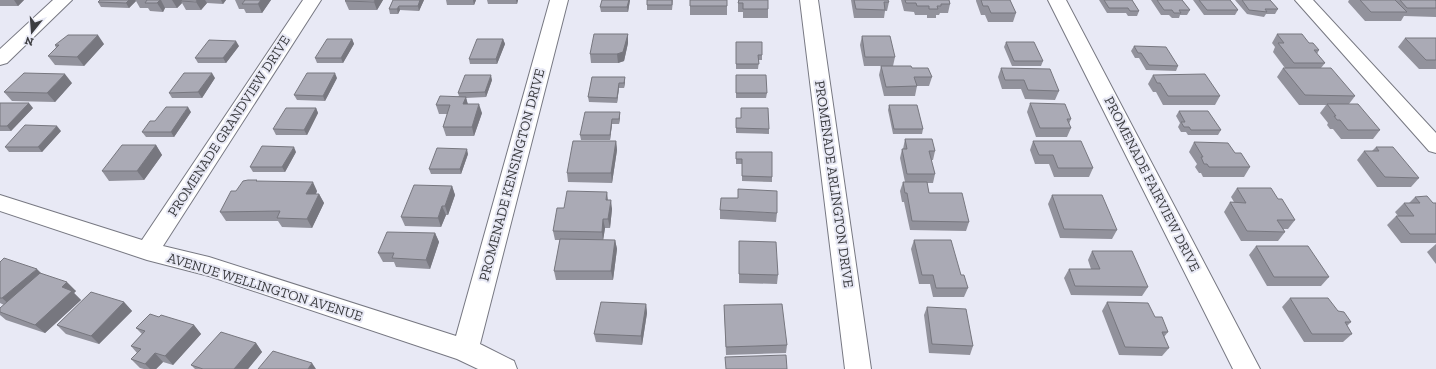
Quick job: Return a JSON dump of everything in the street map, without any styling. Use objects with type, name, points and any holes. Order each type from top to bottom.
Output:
[{"type":"street","points":[[0,59],[62,0]]},
{"type":"street","name":"PROMENADE GRANDVIEW DRIVE","points":[[147,251],[312,0]]},
{"type":"street","name":"PROMENADE KENSINGTON DRIVE","points":[[465,350],[558,0]]},
{"type":"street","name":"PROMENADE ARLINGTON DRIVE","points":[[809,0],[858,369]]},
{"type":"street","name":"PROMENADE FAIRVIEW DRIVE","points":[[1057,0],[1247,369]]},
{"type":"street","points":[[1304,0],[1436,146]]},
{"type":"street","name":"AVENUE WELLINGTON AVENUE","points":[[0,203],[147,251],[209,267],[465,350],[504,369]]},
{"type":"building","points":[[100,0],[129,0],[126,3],[98,2]]},
{"type":"building","points":[[147,0],[160,0],[157,3],[145,3]]},
{"type":"building","points":[[197,0],[196,2],[181,1]]},
{"type":"building","points":[[245,0],[261,0],[258,4],[242,4]]},
{"type":"building","points":[[375,0],[374,2],[345,1]]},
{"type":"building","points":[[393,0],[420,0],[418,6],[399,6],[397,9],[389,9]]},
{"type":"building","points":[[602,0],[629,0],[627,7],[600,7]]},
{"type":"building","points":[[647,0],[672,0],[672,5],[647,5]]},
{"type":"building","points":[[690,0],[727,0],[727,6],[690,6]]},
{"type":"building","points":[[739,0],[768,0],[768,9],[743,9],[743,3],[738,3]]},
{"type":"building","points":[[854,0],[888,0],[889,2],[884,2],[885,10],[856,9]]},
{"type":"building","points":[[905,0],[949,0],[950,4],[941,4],[941,6],[937,6],[938,9],[929,9],[929,6],[917,6],[916,3],[906,3]]},
{"type":"building","points":[[981,0],[1010,0],[1016,13],[991,13],[988,6],[983,6]]},
{"type":"building","points":[[1104,0],[1132,0],[1139,11],[1130,11],[1128,8],[1109,8]]},
{"type":"building","points":[[1157,0],[1182,0],[1190,10],[1179,10],[1181,13],[1174,13],[1172,10],[1164,10]]},
{"type":"building","points":[[1199,0],[1230,0],[1238,10],[1207,10]]},
{"type":"building","points":[[1242,0],[1270,0],[1278,9],[1265,9],[1267,12],[1249,10]]},
{"type":"building","points":[[1360,0],[1395,0],[1407,12],[1371,12]]},
{"type":"building","points":[[1400,0],[1435,0],[1436,8],[1407,8]]},
{"type":"building","points":[[594,34],[628,34],[623,52],[617,54],[590,54]]},
{"type":"building","points":[[1277,34],[1302,34],[1309,43],[1313,43],[1319,50],[1314,50],[1325,63],[1294,63],[1278,43],[1284,43]]},
{"type":"building","points":[[68,35],[98,35],[77,57],[48,56],[59,45],[55,45]]},
{"type":"building","points":[[862,36],[890,36],[895,57],[865,57]]},
{"type":"building","points":[[1405,38],[1436,38],[1436,60],[1426,60]]},
{"type":"building","points":[[327,39],[352,39],[341,58],[315,58]]},
{"type":"building","points":[[477,39],[503,39],[496,59],[469,59]]},
{"type":"building","points":[[209,40],[236,41],[223,58],[195,58]]},
{"type":"building","points":[[736,42],[762,42],[762,55],[758,55],[759,64],[736,64]]},
{"type":"building","points":[[1006,42],[1034,42],[1043,61],[1014,61]]},
{"type":"building","points":[[1134,46],[1166,47],[1178,66],[1149,65]]},
{"type":"building","points":[[881,66],[911,66],[912,68],[928,68],[932,77],[914,77],[917,86],[886,87]]},
{"type":"building","points":[[1001,68],[1050,69],[1059,91],[1028,90],[1024,80],[1005,80]]},
{"type":"building","points":[[1283,68],[1331,68],[1355,96],[1305,95]]},
{"type":"building","points":[[24,73],[65,74],[47,93],[4,92]]},
{"type":"building","points":[[184,73],[212,73],[198,92],[169,93]]},
{"type":"building","points":[[307,73],[335,73],[323,96],[294,95]]},
{"type":"building","points":[[1205,74],[1220,96],[1168,96],[1160,83],[1157,83],[1153,75]]},
{"type":"building","points":[[465,75],[491,75],[485,92],[458,93]]},
{"type":"building","points":[[736,75],[766,75],[767,93],[736,93]]},
{"type":"building","points":[[592,77],[625,77],[624,83],[619,83],[617,98],[588,97]]},
{"type":"building","points":[[440,96],[466,97],[463,104],[479,104],[472,127],[443,127],[450,105],[436,105]]},
{"type":"building","points":[[0,103],[29,103],[7,126],[0,126]]},
{"type":"building","points":[[1030,103],[1065,104],[1071,119],[1067,119],[1071,128],[1040,128]]},
{"type":"building","points":[[1327,104],[1358,104],[1380,130],[1348,130],[1340,120],[1337,120],[1334,116],[1336,116]]},
{"type":"building","points":[[889,105],[917,105],[923,129],[894,129]]},
{"type":"building","points":[[166,107],[188,107],[171,132],[142,132],[150,121],[155,121]]},
{"type":"building","points":[[286,108],[316,108],[304,130],[273,129]]},
{"type":"building","points":[[741,108],[768,108],[769,129],[736,128],[736,118],[741,118]]},
{"type":"building","points":[[1179,111],[1208,111],[1221,130],[1191,130],[1189,127],[1184,127],[1181,122],[1185,122]]},
{"type":"building","points":[[585,112],[620,112],[619,119],[612,119],[610,135],[580,135]]},
{"type":"building","points":[[25,125],[57,126],[38,147],[5,147]]},
{"type":"building","points":[[905,139],[932,139],[935,151],[929,151],[935,174],[907,174],[902,149],[907,149]]},
{"type":"building","points":[[573,141],[616,141],[611,173],[567,173]]},
{"type":"building","points":[[1033,141],[1081,141],[1093,168],[1058,168],[1053,155],[1039,155]]},
{"type":"building","points":[[1194,142],[1228,143],[1235,153],[1241,153],[1250,167],[1209,167],[1207,164],[1204,164],[1201,157],[1203,157]]},
{"type":"building","points":[[122,145],[156,145],[137,171],[102,171]]},
{"type":"building","points":[[262,146],[294,147],[282,167],[250,167]]},
{"type":"building","points":[[1376,147],[1393,147],[1419,178],[1385,177],[1364,151],[1379,151]]},
{"type":"building","points":[[437,148],[467,149],[460,169],[429,169]]},
{"type":"building","points":[[736,152],[772,152],[772,177],[742,176],[742,159],[736,159]]},
{"type":"building","points":[[243,181],[313,182],[306,194],[319,194],[307,219],[277,218],[280,211],[220,212],[231,191],[236,191]]},
{"type":"building","points":[[903,182],[927,182],[929,193],[962,193],[969,222],[912,221],[907,193],[905,193]]},
{"type":"building","points":[[414,185],[452,186],[445,206],[442,206],[438,218],[401,217]]},
{"type":"building","points":[[1237,188],[1271,188],[1278,199],[1282,199],[1295,220],[1277,220],[1285,232],[1247,231],[1230,202],[1246,203]]},
{"type":"building","points":[[738,189],[777,191],[777,213],[720,210],[721,198],[738,198]]},
{"type":"building","points":[[567,191],[607,192],[606,200],[611,200],[608,219],[603,219],[602,232],[553,231],[557,208],[564,208]]},
{"type":"building","points":[[1052,195],[1102,195],[1117,230],[1064,229]]},
{"type":"building","points":[[1427,196],[1433,203],[1436,203],[1436,234],[1410,234],[1396,216],[1414,216],[1404,203],[1420,203],[1415,197]]},
{"type":"building","points":[[387,232],[435,233],[426,260],[392,258],[394,253],[378,253]]},
{"type":"building","points":[[560,239],[615,240],[611,271],[554,271]]},
{"type":"building","points":[[914,240],[951,240],[961,275],[964,275],[968,288],[936,288],[933,275],[922,275]]},
{"type":"building","points":[[739,241],[776,242],[778,275],[739,274]]},
{"type":"building","points":[[1256,246],[1308,246],[1329,277],[1274,277]]},
{"type":"building","points":[[1092,251],[1132,251],[1148,287],[1075,286],[1069,269],[1100,269]]},
{"type":"building","points":[[4,258],[37,269],[2,298],[0,298],[0,262]]},
{"type":"building","points":[[40,273],[67,282],[62,287],[72,291],[35,325],[0,312],[0,308]]},
{"type":"building","points":[[91,292],[124,302],[91,336],[57,325]]},
{"type":"building","points":[[1290,298],[1328,298],[1338,311],[1344,312],[1351,322],[1345,322],[1352,334],[1312,334]]},
{"type":"building","points":[[601,302],[646,304],[641,336],[594,334]]},
{"type":"building","points":[[1107,302],[1148,303],[1155,317],[1162,317],[1168,332],[1162,332],[1169,348],[1125,347]]},
{"type":"building","points":[[782,304],[787,345],[726,347],[724,305]]},
{"type":"building","points":[[927,307],[966,309],[973,346],[932,344]]},
{"type":"building","points":[[150,314],[159,317],[161,315],[194,325],[165,356],[155,353],[145,364],[131,359],[141,349],[131,346],[145,331],[136,328]]},
{"type":"building","points":[[221,332],[256,343],[234,369],[203,369],[191,365]]},
{"type":"building","points":[[273,351],[312,363],[308,369],[258,369]]},
{"type":"building","points":[[786,355],[787,369],[726,369],[725,357]]}]
